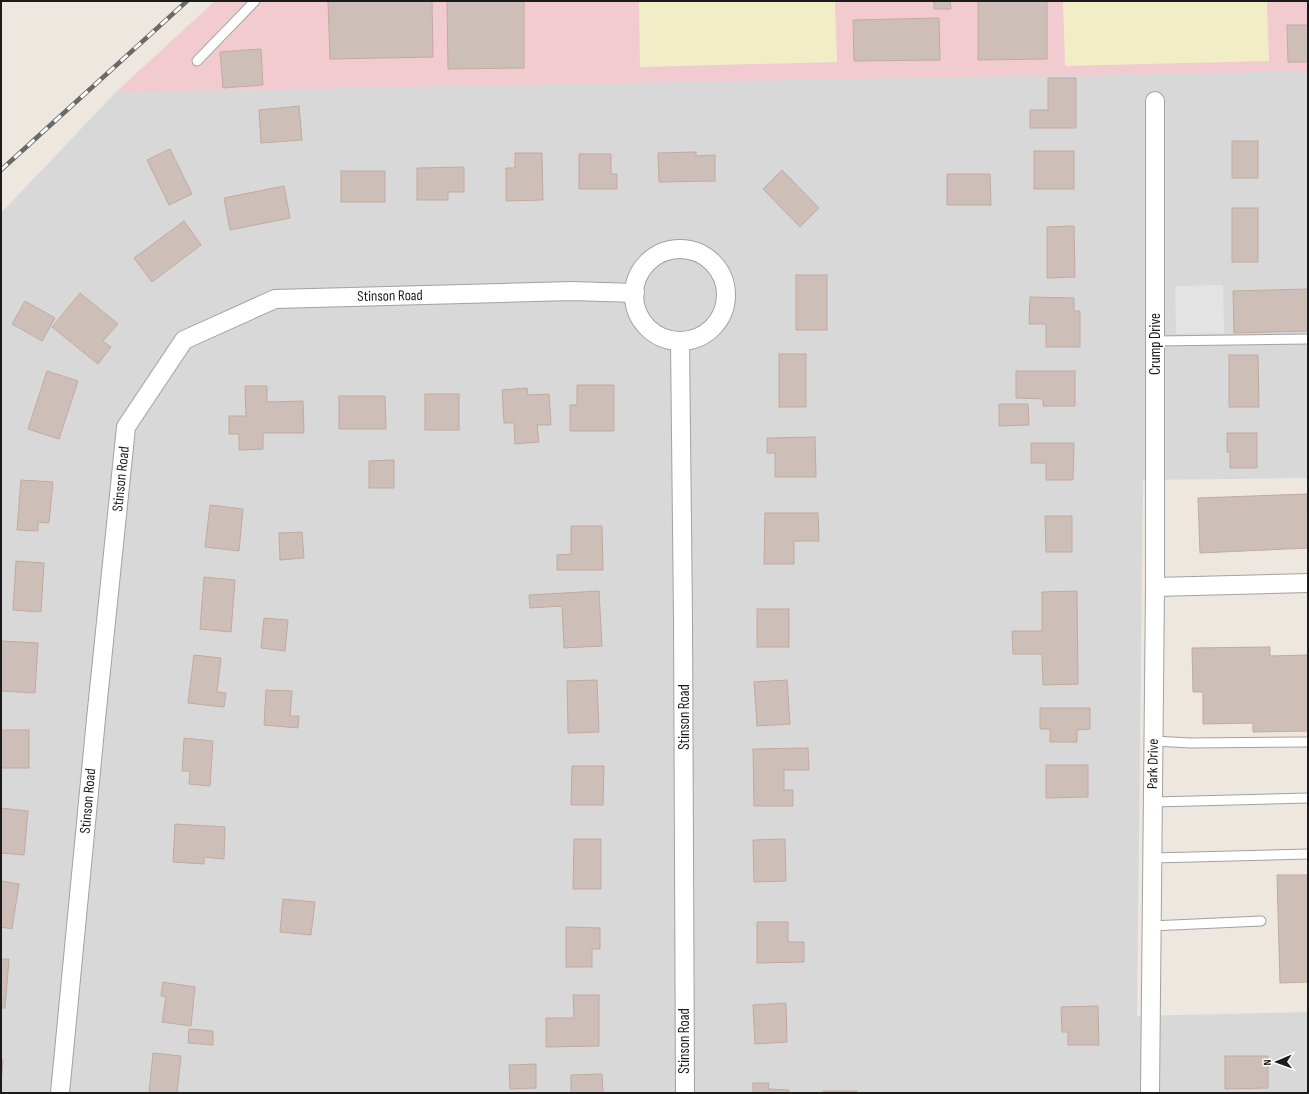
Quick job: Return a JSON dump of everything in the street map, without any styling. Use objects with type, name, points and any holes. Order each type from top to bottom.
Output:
[{"type":"street","name":"Crump Drive","points":[[1155,102],[1155,587]]},
{"type":"street","points":[[679,249],[695,251],[708,258],[718,269],[725,282],[726,297],[723,312],[716,324],[704,334],[691,340],[680,341],[662,337],[649,329],[640,317],[635,302],[635,293],[635,286],[641,272],[651,260],[664,252],[679,249]]},
{"type":"street","name":"Stinson Road","points":[[60,1093],[95,727],[126,427],[184,340],[276,298],[572,291],[635,293]]},
{"type":"street","name":"Stinson Road","points":[[680,341],[685,1093]]},
{"type":"street","points":[[1155,587],[1308,583]]},
{"type":"street","name":"Park Drive","points":[[1150,1093],[1155,587]]},
{"type":"lane","points":[[197,61],[255,1]]},
{"type":"lane","points":[[1155,341],[1308,339]]},
{"type":"lane","points":[[1154,741],[1190,743],[1308,742]]},
{"type":"lane","points":[[1153,802],[1308,798]]},
{"type":"lane","points":[[1152,858],[1308,854]]},
{"type":"lane","points":[[1151,926],[1261,921]]},
{"type":"shaded area","points":[[215,1],[1308,1],[1308,71],[116,92]]},
{"type":"shaded area","points":[[639,1],[835,1],[837,62],[640,67]]},
{"type":"shaded area","points":[[1063,1],[1267,1],[1269,61],[1065,66]]},
{"type":"shaded area","points":[[1308,69],[1308,478],[1143,480],[1137,1016],[1308,1012],[1308,1093],[1,1093],[1,213],[116,92]]},
{"type":"shaded area","points":[[1223,285],[1224,333],[1176,334],[1175,286]]},
{"type":"building","points":[[328,1],[432,1],[433,57],[330,59]]},
{"type":"building","points":[[447,1],[524,1],[524,68],[448,69]]},
{"type":"building","points":[[934,1],[950,1],[951,9],[934,9]]},
{"type":"building","points":[[978,1],[1047,1],[1047,59],[978,60]]},
{"type":"building","points":[[939,18],[940,60],[854,61],[853,20]]},
{"type":"building","points":[[1287,25],[1308,25],[1308,62],[1288,62]]},
{"type":"building","points":[[261,49],[263,85],[223,88],[220,52]]},
{"type":"building","points":[[1048,78],[1076,78],[1076,128],[1030,128],[1030,110],[1048,110]]},
{"type":"building","points":[[299,106],[302,140],[261,143],[259,110]]},
{"type":"building","points":[[1232,141],[1258,141],[1258,178],[1232,178]]},
{"type":"building","points":[[170,149],[192,194],[169,205],[147,160]]},
{"type":"building","points":[[1034,151],[1074,151],[1074,189],[1034,189]]},
{"type":"building","points":[[696,152],[696,156],[715,155],[715,181],[659,182],[658,153]]},
{"type":"building","points":[[515,153],[542,153],[543,200],[506,201],[506,168],[515,168]]},
{"type":"building","points":[[579,154],[611,154],[611,174],[617,174],[617,189],[579,189]]},
{"type":"building","points":[[464,167],[464,192],[448,192],[448,200],[417,200],[417,168]]},
{"type":"building","points":[[782,170],[819,208],[800,227],[763,189]]},
{"type":"building","points":[[341,171],[385,171],[385,202],[341,202]]},
{"type":"building","points":[[947,174],[990,174],[991,205],[947,205]]},
{"type":"building","points":[[284,186],[290,218],[230,230],[224,198]]},
{"type":"building","points":[[1232,208],[1258,208],[1258,262],[1232,262]]},
{"type":"building","points":[[184,221],[201,245],[152,282],[134,258]]},
{"type":"building","points":[[1074,226],[1075,277],[1047,278],[1047,227]]},
{"type":"building","points":[[796,275],[827,275],[827,330],[796,330]]},
{"type":"building","points":[[1308,289],[1308,331],[1234,333],[1233,291]]},
{"type":"building","points":[[80,293],[118,324],[103,341],[111,347],[98,364],[52,327]]},
{"type":"building","points":[[1030,297],[1074,298],[1074,311],[1080,311],[1080,347],[1046,347],[1046,324],[1029,324]]},
{"type":"building","points":[[25,301],[55,318],[42,341],[12,324]]},
{"type":"building","points":[[779,354],[806,354],[806,407],[779,407]]},
{"type":"building","points":[[1229,355],[1258,355],[1259,407],[1229,407]]},
{"type":"building","points":[[47,371],[78,381],[59,439],[28,429]]},
{"type":"building","points":[[1016,371],[1075,371],[1075,406],[1043,406],[1043,399],[1016,398]]},
{"type":"building","points":[[577,385],[614,385],[614,431],[570,431],[570,405],[577,405]]},
{"type":"building","points":[[245,386],[267,386],[267,402],[303,401],[304,433],[263,433],[263,449],[239,450],[239,434],[229,434],[229,416],[246,416]]},
{"type":"building","points":[[527,388],[528,395],[549,394],[551,425],[537,425],[539,442],[515,444],[514,423],[504,423],[502,390]]},
{"type":"building","points":[[425,394],[459,394],[459,430],[425,430]]},
{"type":"building","points":[[339,396],[385,396],[386,429],[339,429]]},
{"type":"building","points":[[999,404],[1028,404],[1029,425],[999,426]]},
{"type":"building","points":[[1227,433],[1257,433],[1257,468],[1230,468],[1230,452],[1227,452]]},
{"type":"building","points":[[815,437],[816,477],[775,477],[775,453],[767,453],[767,438]]},
{"type":"building","points":[[1031,443],[1074,443],[1073,480],[1046,480],[1046,463],[1031,463]]},
{"type":"building","points":[[394,460],[394,488],[369,488],[369,461]]},
{"type":"building","points":[[21,480],[53,482],[49,523],[38,522],[38,531],[17,530]]},
{"type":"building","points":[[1307,494],[1308,548],[1200,553],[1198,498]]},
{"type":"building","points":[[210,505],[243,509],[239,551],[205,547]]},
{"type":"building","points":[[765,513],[818,513],[819,541],[794,541],[794,564],[764,564]]},
{"type":"building","points":[[1045,516],[1072,516],[1072,552],[1046,552]]},
{"type":"building","points":[[571,526],[602,526],[603,570],[557,570],[557,555],[571,554]]},
{"type":"building","points":[[302,532],[304,558],[280,560],[279,533]]},
{"type":"building","points":[[16,561],[44,563],[41,612],[13,610]]},
{"type":"building","points":[[204,577],[235,580],[231,632],[200,629]]},
{"type":"building","points":[[599,591],[602,646],[564,648],[562,606],[530,608],[529,595]]},
{"type":"building","points":[[1077,591],[1078,684],[1043,685],[1042,654],[1013,654],[1012,631],[1042,631],[1042,592]]},
{"type":"building","points":[[757,609],[789,609],[789,647],[757,647]]},
{"type":"building","points":[[264,618],[288,620],[285,651],[261,648]]},
{"type":"building","points":[[1,641],[38,643],[35,693],[1,691]]},
{"type":"building","points":[[1270,647],[1270,656],[1308,655],[1308,731],[1253,732],[1253,723],[1203,724],[1203,692],[1193,692],[1192,648]]},
{"type":"building","points":[[194,655],[221,658],[217,692],[226,693],[224,707],[188,703]]},
{"type":"building","points":[[597,680],[599,732],[568,733],[567,681]]},
{"type":"building","points":[[787,680],[790,724],[757,726],[754,682]]},
{"type":"building","points":[[266,690],[292,691],[290,716],[299,716],[298,728],[264,725]]},
{"type":"building","points":[[1040,708],[1090,708],[1090,729],[1077,730],[1077,742],[1050,742],[1050,729],[1040,729]]},
{"type":"building","points":[[1,730],[29,730],[29,768],[1,768]]},
{"type":"building","points":[[184,738],[213,741],[210,786],[189,784],[190,771],[182,771]]},
{"type":"building","points":[[808,748],[809,770],[784,770],[784,790],[793,790],[793,806],[754,806],[753,749]]},
{"type":"building","points":[[1046,765],[1088,765],[1088,797],[1046,798]]},
{"type":"building","points":[[572,766],[604,766],[603,805],[571,805]]},
{"type":"building","points":[[1,808],[28,811],[24,855],[1,853]]},
{"type":"building","points":[[175,824],[225,827],[224,859],[204,857],[204,864],[173,862]]},
{"type":"building","points":[[574,839],[601,839],[601,889],[573,889]]},
{"type":"building","points":[[785,839],[786,881],[754,882],[753,840]]},
{"type":"building","points":[[1277,875],[1308,875],[1308,982],[1280,983]]},
{"type":"building","points":[[1,881],[19,884],[12,929],[1,927]]},
{"type":"building","points":[[283,899],[315,902],[311,935],[280,932]]},
{"type":"building","points":[[757,922],[788,922],[788,942],[804,942],[804,962],[757,963]]},
{"type":"building","points":[[566,927],[600,928],[600,949],[592,949],[592,967],[566,967]]},
{"type":"building","points":[[1,959],[9,959],[5,1008],[1,1008]]},
{"type":"building","points":[[163,982],[195,987],[191,1026],[162,1022],[166,997],[161,996]]},
{"type":"building","points":[[573,995],[599,995],[599,1046],[546,1047],[546,1018],[574,1018]]},
{"type":"building","points":[[786,1003],[787,1042],[755,1044],[753,1005]]},
{"type":"building","points":[[1098,1006],[1099,1045],[1068,1045],[1068,1032],[1062,1032],[1061,1007]]},
{"type":"building","points":[[189,1029],[213,1031],[213,1045],[188,1043]]},
{"type":"building","points":[[153,1053],[181,1056],[177,1093],[149,1093]]},
{"type":"building","points":[[1225,1056],[1268,1056],[1268,1088],[1225,1089]]},
{"type":"building","points":[[1,1059],[3,1060],[1,1085]]},
{"type":"building","points":[[536,1064],[536,1088],[510,1089],[509,1065]]},
{"type":"building","points":[[602,1074],[603,1093],[571,1093],[571,1075]]},
{"type":"building","points":[[753,1083],[769,1083],[768,1089],[789,1090],[789,1093],[753,1093]]},
{"type":"building","points":[[823,1091],[857,1091],[856,1093],[823,1093]]},
{"type":"railway","points":[[1,170],[187,1]]}]
